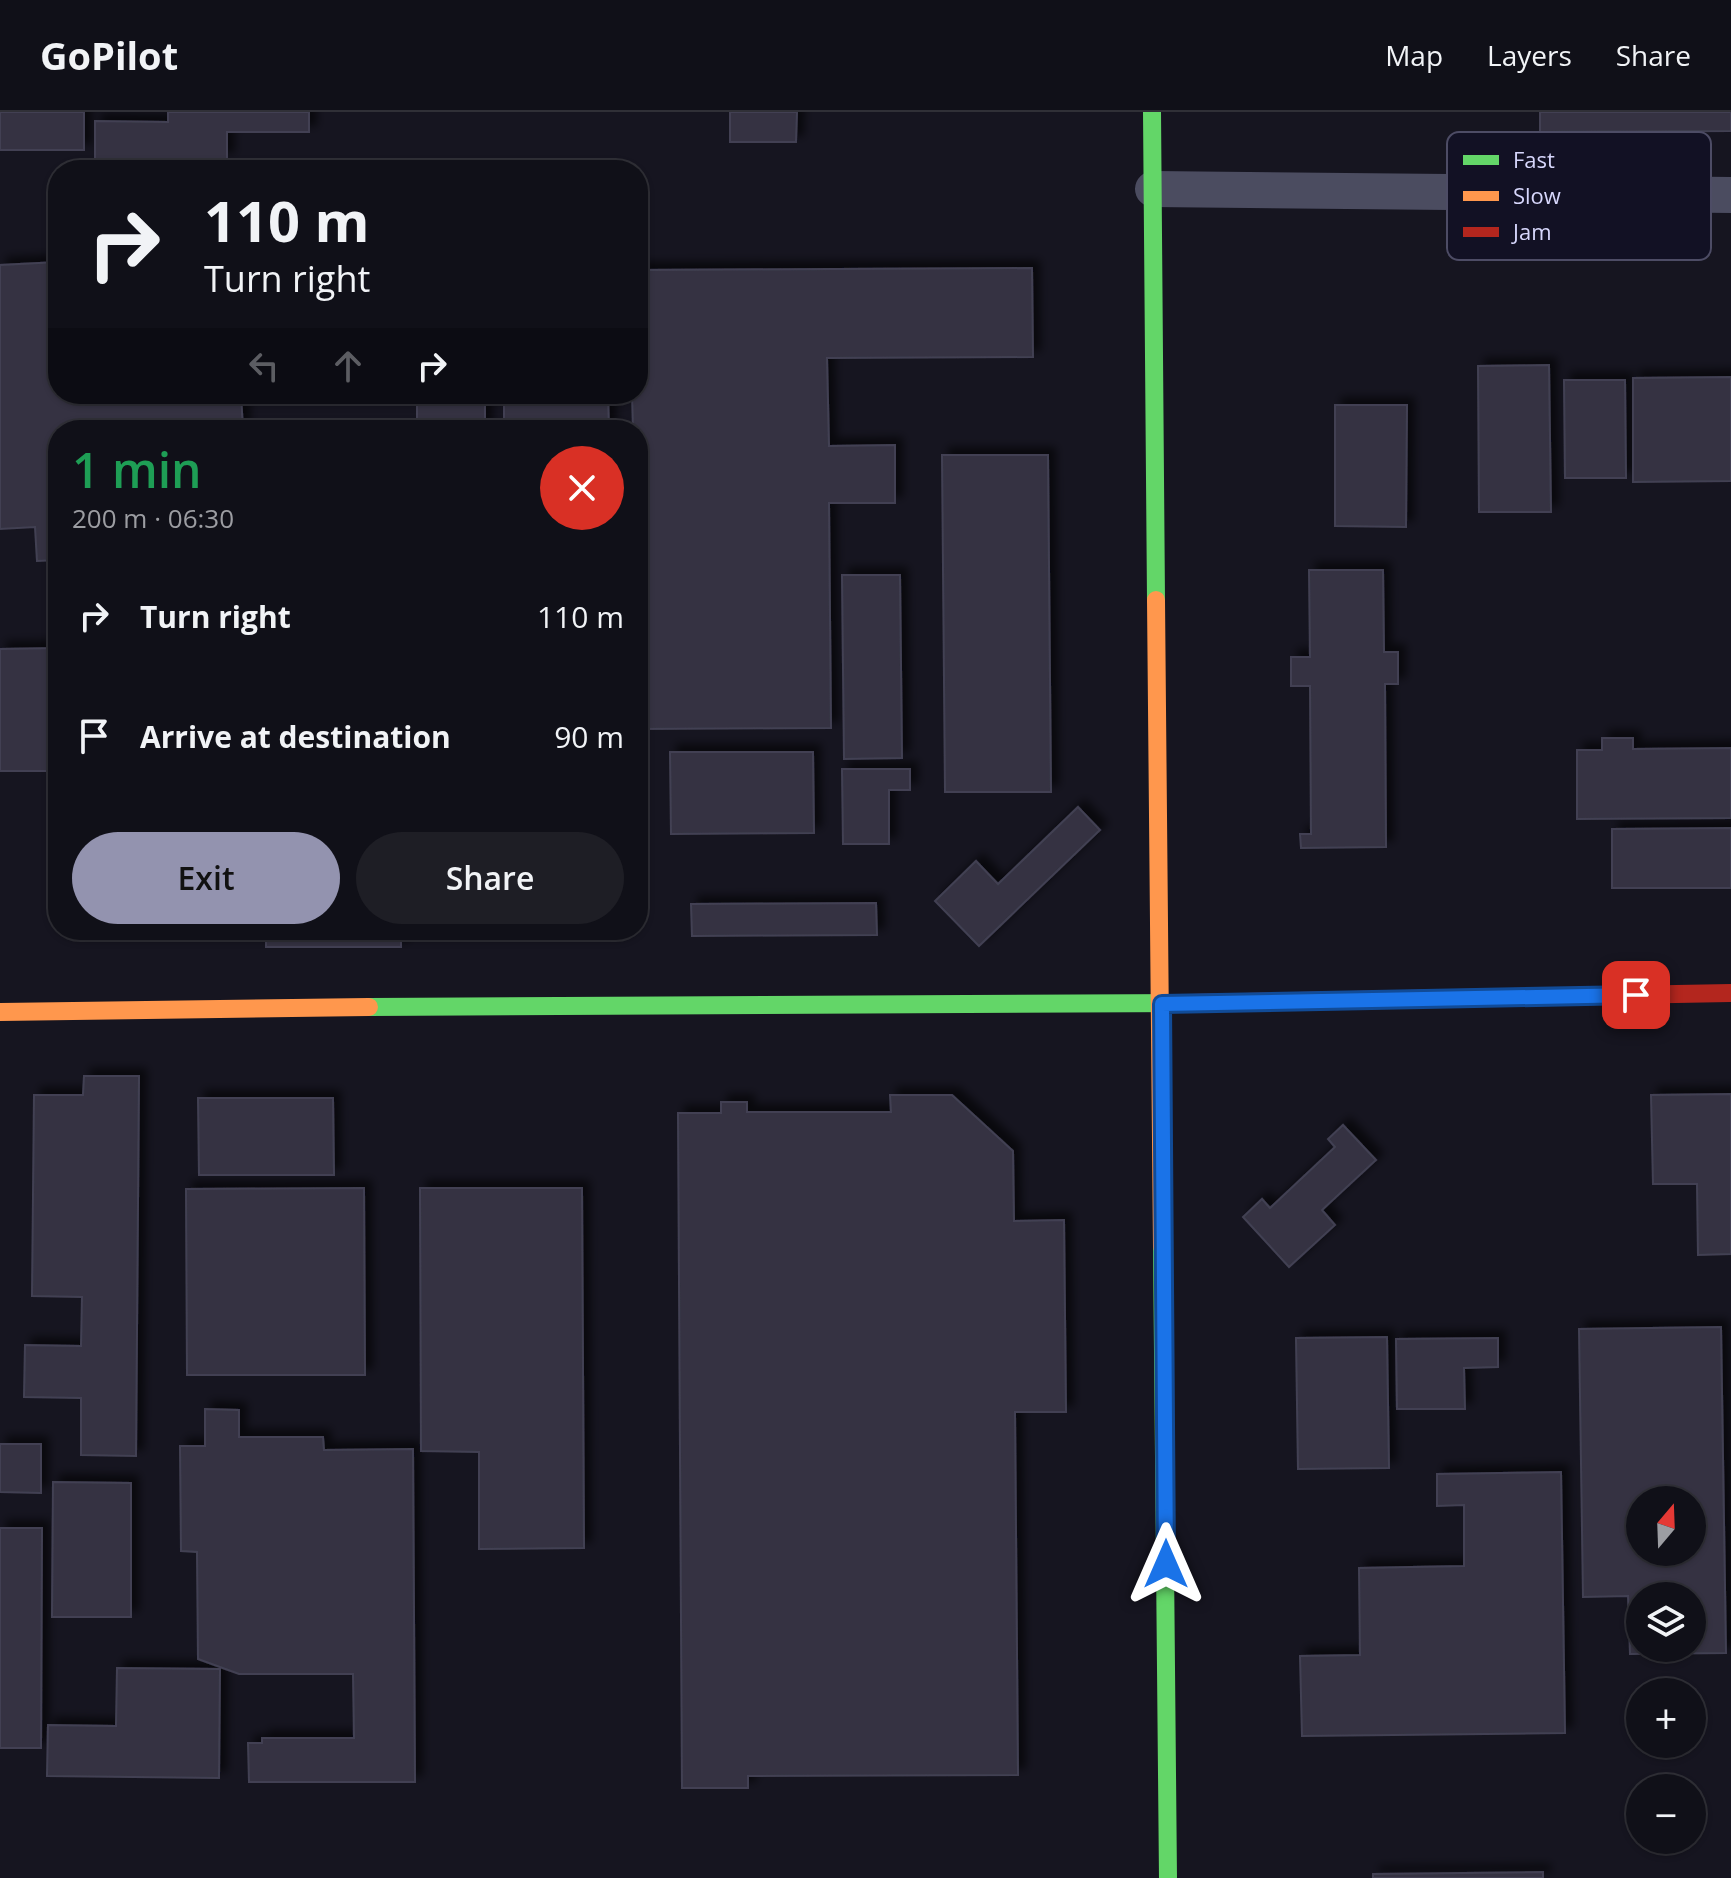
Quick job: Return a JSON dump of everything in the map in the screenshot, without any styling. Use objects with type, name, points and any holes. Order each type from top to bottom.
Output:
[{"type":"street","points":[[1152,112],[1168,1878]]},
{"type":"street","points":[[1153,189],[1447,192]]},
{"type":"street","points":[[1711,195],[1731,195]]},
{"type":"street","points":[[0,1012],[519,1005],[1162,1004],[1731,993]]},
{"type":"building","points":[[0,112],[84,112],[84,150],[0,150]]},
{"type":"building","points":[[168,112],[309,112],[309,132],[227,132],[227,159],[95,159],[95,121],[168,122]]},
{"type":"building","points":[[730,112],[797,112],[796,142],[730,142]]},
{"type":"building","points":[[1540,112],[1731,112],[1731,131],[1540,132]]},
{"type":"building","points":[[48,263],[48,404],[242,404],[242,420],[48,420],[48,560],[37,561],[35,527],[0,529],[0,265]]},
{"type":"building","points":[[1032,268],[1033,357],[827,358],[829,446],[895,445],[895,503],[829,503],[831,728],[648,729],[648,420],[633,420],[632,404],[648,404],[648,270]]},
{"type":"building","points":[[1549,365],[1551,512],[1479,512],[1478,366]]},
{"type":"building","points":[[1731,377],[1731,481],[1633,482],[1633,378]]},
{"type":"building","points":[[1564,380],[1625,380],[1626,478],[1565,478]]},
{"type":"building","points":[[417,404],[485,404],[485,420],[417,420]]},
{"type":"building","points":[[504,404],[608,404],[609,420],[504,420]]},
{"type":"building","points":[[1335,405],[1407,405],[1406,527],[1335,526]]},
{"type":"building","points":[[942,455],[1048,455],[1051,792],[945,792]]},
{"type":"building","points":[[1309,570],[1383,570],[1384,652],[1398,652],[1398,684],[1385,684],[1386,847],[1301,848],[1300,834],[1311,834],[1310,686],[1291,686],[1291,657],[1310,657]]},
{"type":"building","points":[[842,575],[900,575],[902,758],[844,759]]},
{"type":"building","points":[[48,648],[48,771],[0,771],[0,649]]},
{"type":"building","points":[[1602,738],[1633,738],[1633,749],[1731,748],[1731,818],[1577,819],[1577,750],[1602,750]]},
{"type":"building","points":[[670,752],[813,752],[814,833],[671,834]]},
{"type":"building","points":[[842,769],[910,769],[910,790],[889,790],[889,844],[843,844]]},
{"type":"building","points":[[1078,807],[1100,830],[979,946],[935,901],[976,861],[998,884]]},
{"type":"building","points":[[1731,828],[1731,888],[1612,888],[1612,829]]},
{"type":"building","points":[[876,903],[877,935],[692,936],[691,904]]},
{"type":"building","points":[[266,940],[401,940],[401,947],[266,947]]},
{"type":"building","points":[[84,1076],[139,1076],[136,1456],[81,1455],[81,1398],[24,1397],[25,1345],[81,1346],[82,1297],[32,1296],[34,1095],[83,1095]]},
{"type":"building","points":[[1731,1094],[1731,1254],[1698,1255],[1697,1184],[1653,1184],[1651,1095]]},
{"type":"building","points":[[890,1095],[952,1095],[1013,1151],[1014,1221],[1064,1220],[1066,1412],[1015,1412],[1018,1775],[748,1776],[748,1788],[682,1788],[678,1113],[721,1113],[721,1102],[747,1102],[747,1112],[891,1112]]},
{"type":"building","points":[[198,1098],[333,1098],[334,1175],[199,1175]]},
{"type":"building","points":[[1343,1125],[1376,1160],[1322,1210],[1335,1225],[1289,1267],[1243,1217],[1262,1199],[1270,1208],[1335,1147],[1328,1139]]},
{"type":"building","points":[[364,1188],[365,1375],[187,1375],[186,1189]]},
{"type":"building","points":[[420,1188],[582,1188],[584,1548],[479,1549],[479,1452],[421,1451]]},
{"type":"building","points":[[1721,1327],[1726,1653],[1706,1653],[1706,1582],[1626,1582],[1626,1596],[1583,1597],[1579,1329]]},
{"type":"building","points":[[1387,1337],[1389,1468],[1298,1469],[1296,1338]]},
{"type":"building","points":[[1498,1338],[1498,1367],[1464,1368],[1465,1409],[1397,1409],[1396,1339]]},
{"type":"building","points":[[205,1409],[239,1410],[239,1437],[323,1437],[324,1450],[413,1449],[415,1782],[249,1782],[248,1743],[262,1743],[262,1738],[354,1738],[353,1674],[239,1674],[198,1659],[197,1552],[181,1551],[180,1446],[205,1446]]},
{"type":"building","points":[[0,1444],[41,1444],[41,1493],[0,1492]]},
{"type":"building","points":[[1561,1472],[1565,1733],[1302,1736],[1300,1656],[1360,1655],[1359,1568],[1464,1566],[1464,1505],[1437,1506],[1437,1474]]},
{"type":"building","points":[[53,1482],[131,1483],[131,1617],[52,1617]]},
{"type":"building","points":[[0,1528],[42,1528],[41,1748],[0,1748]]},
{"type":"building","points":[[117,1668],[220,1669],[219,1778],[47,1776],[48,1725],[116,1726]]},
{"type":"building","points":[[1543,1872],[1543,1878],[1373,1878],[1373,1874]]},
{"type":"traffic: fast","points":[[1152,112],[1156,600]]},
{"type":"traffic: fast","points":[[369,1007],[1191,1003]]},
{"type":"traffic: fast","points":[[1162,1247],[1168,1878]]},
{"type":"traffic: slow","points":[[1156,600],[1162,1247]]},
{"type":"traffic: slow","points":[[0,1012],[369,1007]]},
{"type":"traffic: jam","points":[[1191,1003],[1731,993]]},
{"type":"route","points":[[1166,1564],[1162,1004],[1636,995]]}]
